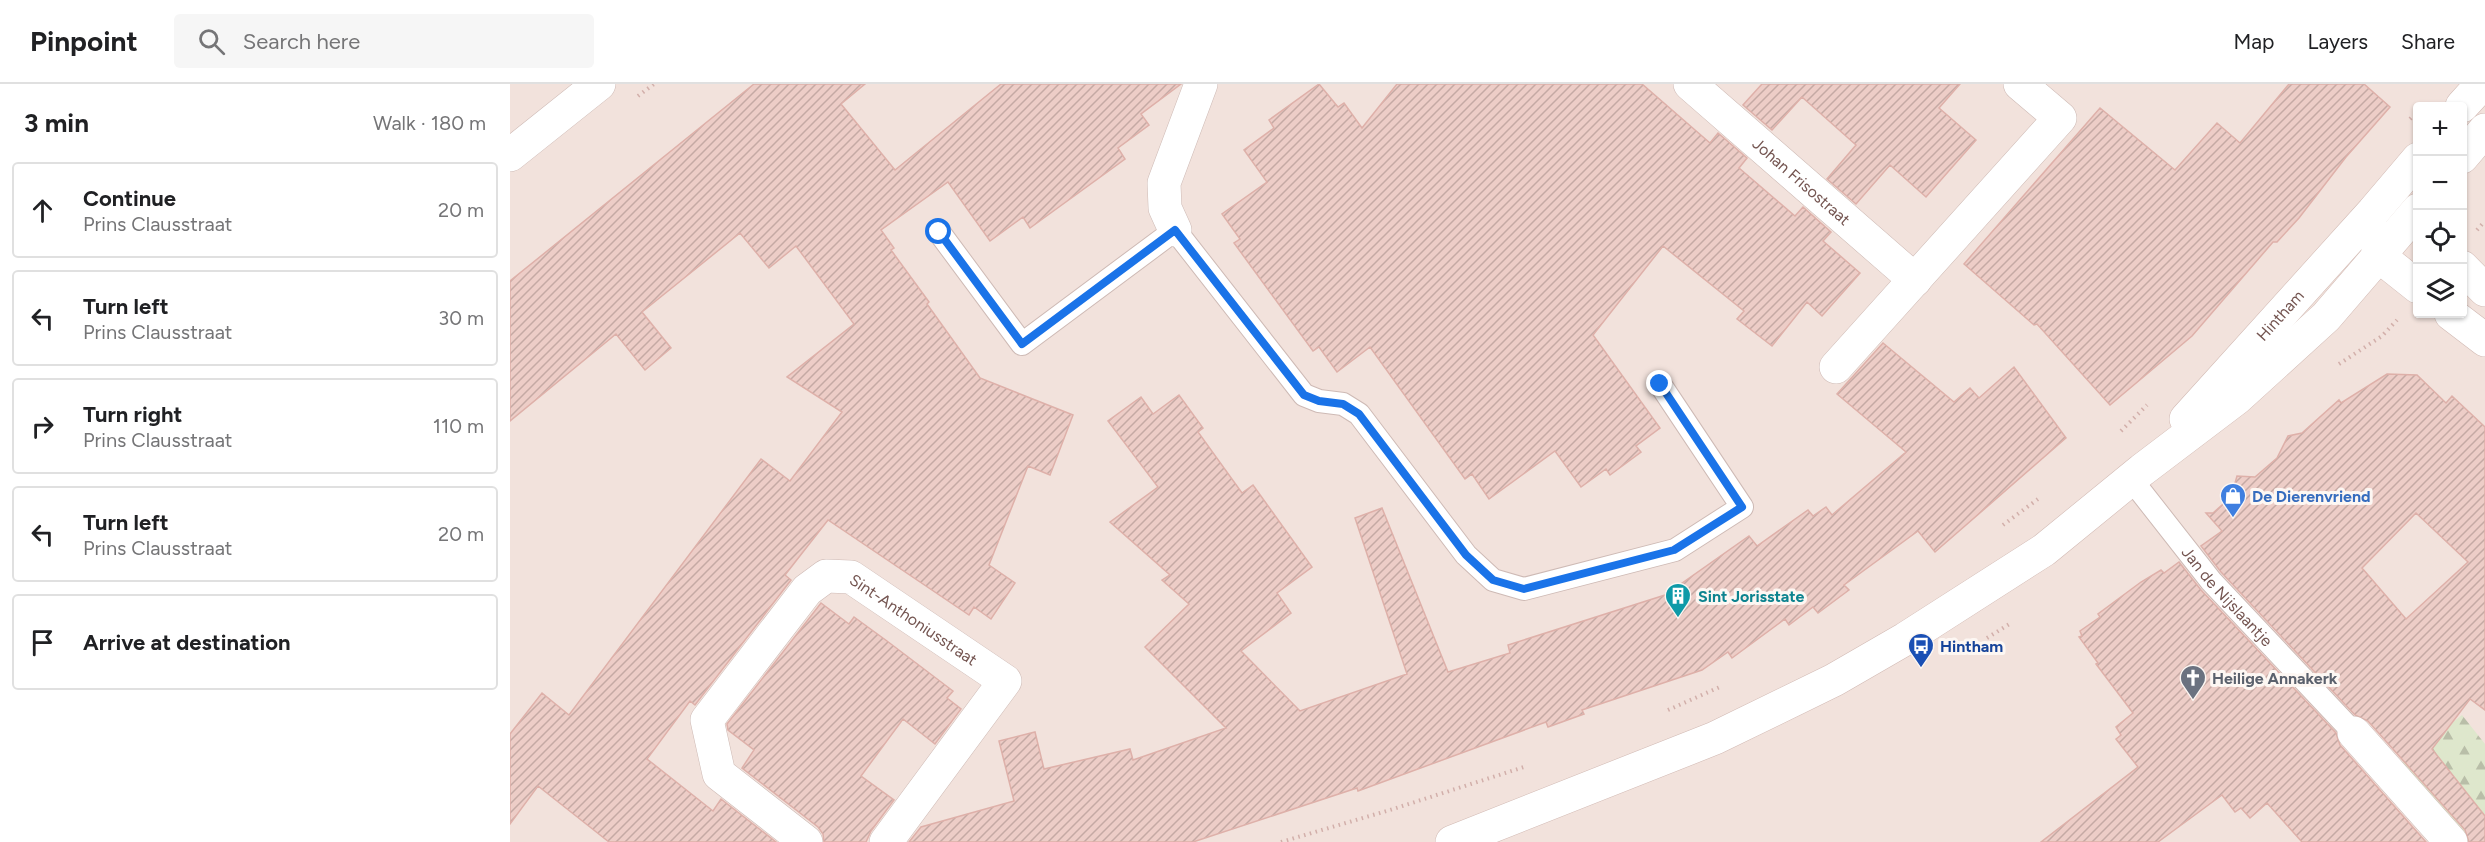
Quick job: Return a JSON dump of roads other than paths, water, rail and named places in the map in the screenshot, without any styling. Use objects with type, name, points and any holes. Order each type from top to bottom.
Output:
[{"type":"street","points":[[510,155],[599,84]]},
{"type":"street","points":[[1175,230],[1165,208],[1164,183],[1202,84]]},
{"type":"street","name":"Johan Frisostraat","points":[[1690,84],[1915,280]]},
{"type":"street","points":[[1836,367],[2060,118],[2020,84]]},
{"type":"street","points":[[2466,102],[2482,84]]},
{"type":"street","points":[[2464,156],[2485,130]]},
{"type":"street","name":"Hintham","points":[[2136,475],[2413,165]]},
{"type":"street","points":[[2413,218],[2373,212],[2379,256],[2413,283]]},
{"type":"street","name":"Hintham","points":[[1458,841],[1715,738],[1834,680],[1905,639],[2044,550],[2136,475],[2237,399],[2326,317],[2413,220]]},
{"type":"street","points":[[2467,271],[2485,290]]},
{"type":"street","points":[[2456,318],[2485,340]]},
{"type":"street","name":"Sint-Anthoniusstraat","points":[[806,842],[719,774],[707,720],[807,590],[826,576],[850,577],[1005,681],[886,842]]},
{"type":"street","name":"Jan de Nijslaantje","points":[[2354,734],[2451,842]]},
{"type":"lane","points":[[939,232],[1022,344],[1175,230],[1304,395],[1319,401],[1343,404],[1359,414],[1466,555],[1493,580],[1524,589],[1674,550],[1742,507],[1660,384]]},
{"type":"lane","name":"Jan de Nijslaantje","points":[[2136,475],[2211,582],[2354,734]]},
{"type":"place","name":"De Dierenvriend","points":[[2233,519]]},
{"type":"place","name":"Sint Jorisstate","points":[[1678,619]]},
{"type":"place","name":"Hintham","points":[[1921,669]]},
{"type":"place","name":"Heilige Annakerk","points":[[2193,701]]}]
